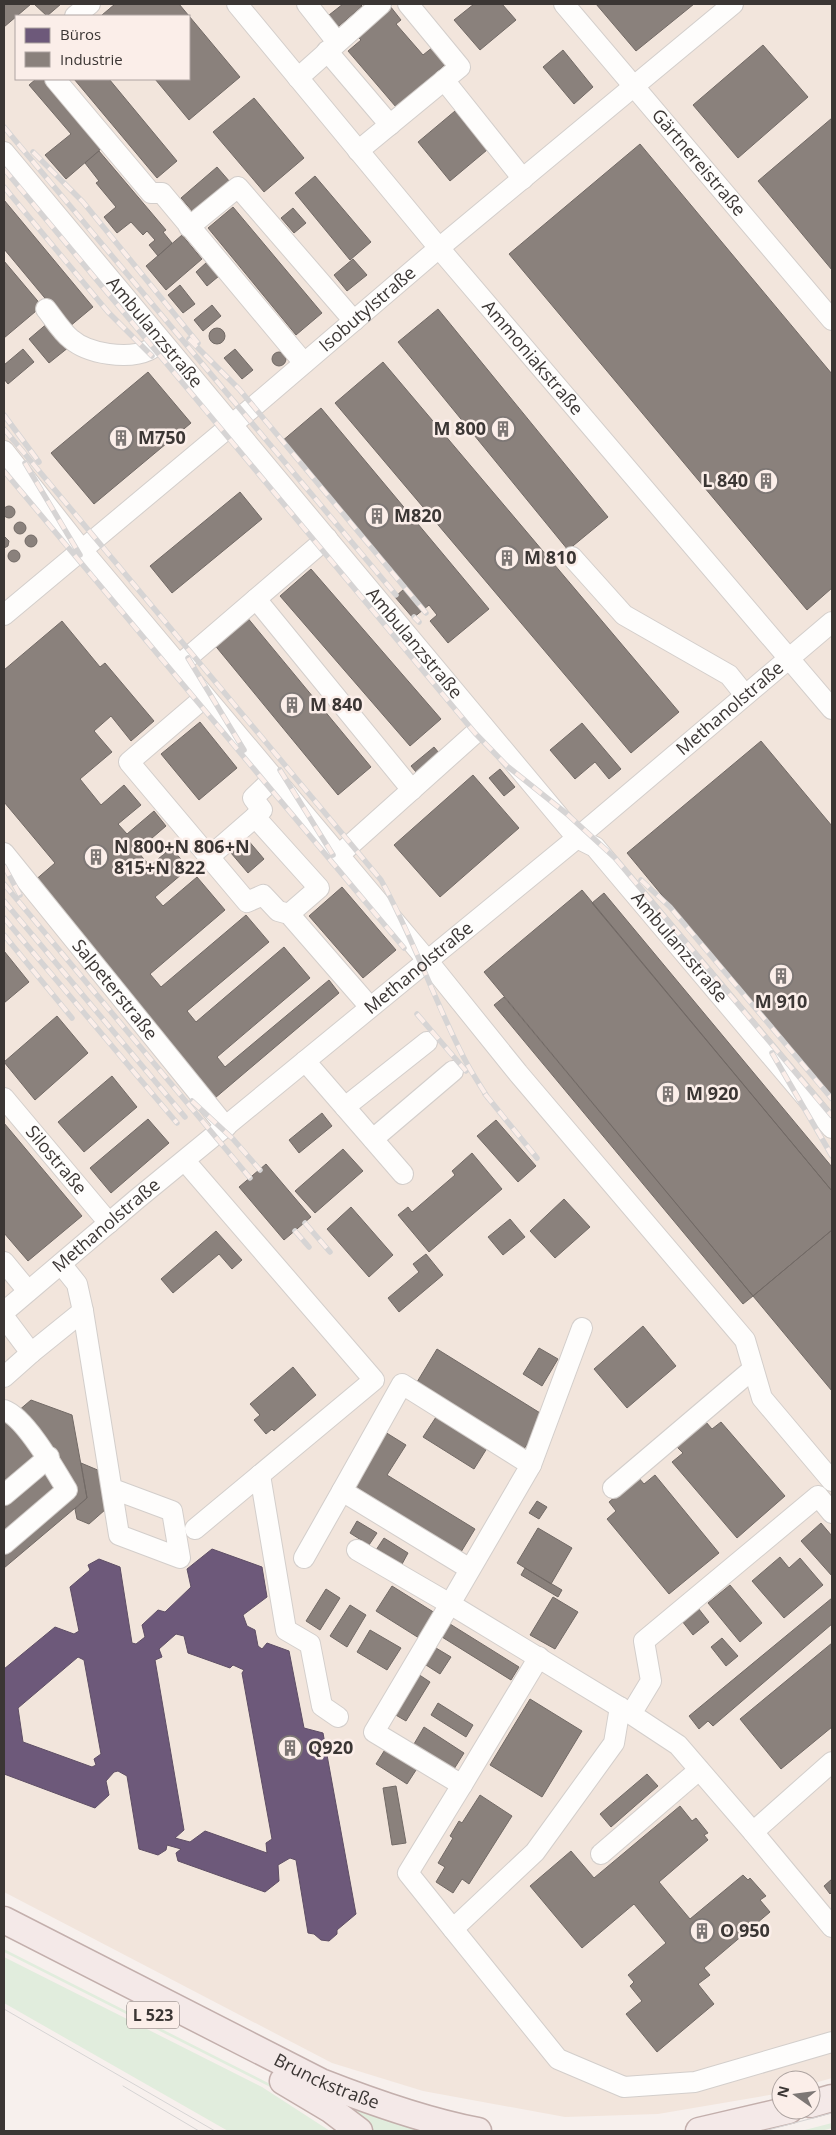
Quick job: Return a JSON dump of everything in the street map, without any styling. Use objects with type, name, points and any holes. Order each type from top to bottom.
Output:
[{"type":"main road","name":"Brunckstraße","points":[[4,1920],[321,2082],[399,2110],[478,2131]]},
{"type":"main road","name":"L 523","points":[[4,1940],[302,2091],[360,2131]]},
{"type":"main road","points":[[699,2131],[771,2114]]},
{"type":"street","points":[[76,15],[90,4]]},
{"type":"street","name":"Ammoniakstraße","points":[[237,4],[439,248],[832,709]]},
{"type":"street","points":[[307,4],[332,47],[390,125]]},
{"type":"street","points":[[298,78],[381,4]]},
{"type":"street","points":[[358,150],[460,67],[408,4]]},
{"type":"street","name":"Gärtnereistraße","points":[[564,4],[832,320]]},
{"type":"street","name":"Isobutylstraße","points":[[4,615],[439,248],[733,4]]},
{"type":"street","points":[[56,80],[151,193],[162,193],[304,363]]},
{"type":"street","points":[[444,80],[523,179]]},
{"type":"street","name":"Ambulanzstraße","points":[[4,152],[577,838],[595,847],[832,1128]]},
{"type":"street","points":[[190,227],[238,186],[354,321]]},
{"type":"street","points":[[46,309],[70,339],[85,349],[98,353],[130,354],[147,351],[161,341]]},
{"type":"street","points":[[4,451],[82,550],[427,960],[524,1080],[745,1340],[762,1398],[832,1481]]},
{"type":"street","points":[[179,665],[327,538]]},
{"type":"street","points":[[572,557],[624,615],[729,675],[745,695]]},
{"type":"street","points":[[256,599],[412,790]]},
{"type":"street","name":"Methanolstraße","points":[[4,1312],[370,1007],[577,838],[832,622]]},
{"type":"street","points":[[205,697],[129,762],[247,902],[263,896],[278,911],[289,914],[370,1007]]},
{"type":"street","points":[[339,855],[483,726]]},
{"type":"street","points":[[209,857],[262,810],[253,798],[274,778]]},
{"type":"street","points":[[255,817],[319,888],[289,914]]},
{"type":"street","name":"Salpeterstraße","points":[[4,853],[226,1127]]},
{"type":"street","points":[[345,1107],[427,1042]]},
{"type":"street","points":[[305,1061],[403,1174]]},
{"type":"street","points":[[373,1139],[453,1071]]},
{"type":"street","name":"Silostraße","points":[[4,1098],[109,1223]]},
{"type":"street","points":[[185,1161],[374,1380],[195,1529]]},
{"type":"street","points":[[4,1263],[28,1291]]},
{"type":"street","points":[[61,1264],[77,1284],[113,1489]]},
{"type":"street","points":[[4,1377],[83,1311]]},
{"type":"street","points":[[4,1317],[31,1353]]},
{"type":"street","points":[[462,1785],[374,1732],[530,1465],[582,1328]]},
{"type":"street","points":[[613,1488],[753,1369]]},
{"type":"street","points":[[304,1558],[402,1384],[530,1465]]},
{"type":"street","points":[[4,1410],[13,1415],[49,1456],[67,1490],[4,1544]]},
{"type":"street","points":[[4,1496],[49,1456]]},
{"type":"street","points":[[260,1476],[286,1630],[310,1644],[322,1706],[338,1717]]},
{"type":"street","points":[[342,1491],[470,1569]]},
{"type":"street","points":[[453,1929],[535,1852],[614,1743],[626,1710],[651,1681],[644,1641],[818,1496],[832,1513]]},
{"type":"street","points":[[358,1550],[626,1710],[678,1745],[832,1927]]},
{"type":"street","points":[[539,1657],[408,1873],[558,2058],[624,2087],[695,2082],[832,2042]]},
{"type":"street","points":[[753,1832],[832,1762]]},
{"type":"street","points":[[601,1854],[699,1770]]},
{"type":"shaded area","points":[[4,4],[832,4],[832,2078],[821,2081],[821,2070],[771,2070],[771,2095],[658,2114],[565,2117],[423,2091],[332,2063],[4,1892]]},
{"type":"green space","points":[[4,1949],[280,2089],[346,2131],[338,2131],[323,2119],[278,2091],[4,1952]]},
{"type":"green space","points":[[4,1957],[262,2087],[330,2131],[228,2131],[4,2003]]},
{"type":"green space","points":[[322,2093],[443,2131],[373,2131]]},
{"type":"green space","points":[[832,2123],[832,2128],[821,2131],[801,2131]]},
{"type":"building: Büros","name":"Q920","points":[[212,1549],[262,1567],[267,1597],[243,1615],[247,1626],[255,1630],[258,1646],[262,1649],[267,1643],[289,1651],[304,1728],[323,1733],[356,1914],[337,1930],[337,1934],[329,1941],[321,1940],[314,1934],[308,1933],[296,1860],[290,1858],[278,1865],[279,1881],[265,1892],[178,1861],[176,1853],[181,1849],[167,1845],[166,1850],[158,1855],[139,1849],[127,1776],[118,1771],[114,1772],[106,1781],[109,1795],[95,1808],[4,1774],[4,1669],[55,1627],[74,1634],[79,1631],[70,1587],[90,1570],[88,1565],[99,1559],[120,1567],[132,1643],[136,1644],[145,1637],[142,1625],[158,1610],[165,1612],[191,1587],[187,1569]],"holes":[[[176,1634],[184,1636],[188,1653],[230,1668],[233,1665],[244,1670],[242,1673],[272,1839],[266,1843],[267,1853],[205,1831],[190,1842],[175,1838],[184,1830],[155,1660],[162,1657],[159,1649]],[[78,1657],[84,1660],[101,1754],[94,1759],[96,1765],[92,1767],[23,1742],[18,1708]]]},
{"type":"building: Industrie","points":[[4,4],[31,4],[18,15],[15,15],[15,18],[4,27]]},
{"type":"building: Industrie","points":[[34,4],[61,4],[48,15]]},
{"type":"building: Industrie","points":[[115,4],[179,4],[188,15],[102,15]]},
{"type":"building: Industrie","points":[[343,4],[360,4],[362,6],[338,27],[329,15]]},
{"type":"building: Industrie","points":[[474,4],[502,4],[516,20],[480,50],[454,20]]},
{"type":"building: Industrie","points":[[596,4],[694,4],[636,51]]},
{"type":"building: Industrie","points":[[390,6],[401,20],[396,24],[423,55],[433,47],[447,63],[396,107],[348,51],[361,40],[356,35]]},
{"type":"building: Industrie","points":[[190,17],[240,77],[189,120],[156,80],[190,80]]},
{"type":"building: Industrie","points":[[763,45],[808,97],[738,158],[693,105]]},
{"type":"building: Industrie","points":[[563,50],[593,87],[574,104],[543,67]]},
{"type":"building: Industrie","points":[[35,80],[44,80],[102,148],[66,179],[45,155],[71,134],[29,85]]},
{"type":"building: Industrie","points":[[75,80],[110,80],[177,161],[157,178]]},
{"type":"building: Industrie","points":[[254,98],[304,158],[264,192],[213,132]]},
{"type":"building: Industrie","points":[[455,111],[487,150],[450,181],[418,142]]},
{"type":"building: Industrie","points":[[832,118],[832,270],[758,181]]},
{"type":"building: Industrie","name":"L 840","points":[[640,144],[832,374],[832,588],[807,610],[509,254]]},
{"type":"building: Industrie","points":[[99,151],[166,230],[163,232],[172,243],[158,256],[149,245],[155,240],[147,231],[143,235],[131,222],[117,233],[104,217],[116,207],[96,183],[99,181],[85,163]]},
{"type":"building: Industrie","points":[[217,167],[230,182],[193,212],[181,198]]},
{"type":"building: Industrie","points":[[315,176],[371,242],[350,260],[295,193]]},
{"type":"building: Industrie","points":[[4,200],[93,307],[69,327],[4,249]]},
{"type":"building: Industrie","points":[[233,207],[322,313],[296,335],[208,228]]},
{"type":"building: Industrie","points":[[293,208],[306,223],[294,233],[281,218]]},
{"type":"building: Industrie","points":[[182,235],[202,259],[166,290],[146,266]]},
{"type":"building: Industrie","points":[[353,259],[367,275],[347,291],[334,275]]},
{"type":"building: Industrie","points":[[4,261],[42,306],[4,338]]},
{"type":"building: Industrie","points":[[207,262],[219,276],[207,286],[196,272]]},
{"type":"building: Industrie","points":[[180,285],[195,304],[183,313],[168,295]]},
{"type":"building: Industrie","points":[[212,305],[221,316],[203,331],[194,320]]},
{"type":"building: Industrie","name":"M 800","points":[[438,309],[608,517],[568,550],[398,342]]},
{"type":"building: Industrie","points":[[49,322],[69,347],[49,363],[29,339]]},
{"type":"building: Industrie","points":[[214,328],[220,328],[225,333],[223,342],[214,344],[209,339],[209,333]]},
{"type":"building: Industrie","points":[[23,349],[34,362],[8,384],[4,379],[4,365]]},
{"type":"building: Industrie","points":[[235,349],[253,370],[242,379],[224,358]]},
{"type":"building: Industrie","points":[[279,352],[284,354],[286,359],[284,364],[279,366],[274,364],[272,359],[274,354]]},
{"type":"building: Industrie","name":"M 810","points":[[383,362],[679,712],[631,753],[335,403]]},
{"type":"building: Industrie","name":"M750","points":[[148,372],[191,423],[94,504],[51,453]]},
{"type":"building: Industrie","name":"M820","points":[[321,408],[489,609],[448,643],[430,621],[437,615],[429,605],[413,618],[395,597],[404,589],[281,442]]},
{"type":"building: Industrie","points":[[240,492],[262,519],[172,593],[150,566]]},
{"type":"building: Industrie","points":[[9,506],[15,512],[9,518],[3,512]]},
{"type":"building: Industrie","points":[[18,522],[22,522],[26,528],[22,534],[18,534],[14,530],[14,526]]},
{"type":"building: Industrie","points":[[29,535],[33,535],[37,541],[33,547],[29,547],[25,543],[25,539]]},
{"type":"building: Industrie","points":[[4,536],[9,541],[8,546],[4,548]]},
{"type":"building: Industrie","points":[[12,550],[16,550],[20,556],[16,562],[12,562],[8,558],[8,554]]},
{"type":"building: Industrie","points":[[311,569],[441,719],[410,746],[280,596]]},
{"type":"building: Industrie","name":"M 840","points":[[246,616],[371,767],[338,795],[213,643]]},
{"type":"building: Industrie","name":"N 800+N 806+N 815+N 822","points":[[62,621],[100,667],[105,663],[154,721],[131,741],[111,716],[94,731],[112,752],[80,779],[101,805],[124,785],[141,805],[118,824],[127,834],[154,811],[166,826],[137,851],[150,866],[171,848],[189,868],[155,897],[163,906],[197,877],[225,910],[150,974],[161,987],[246,915],[269,942],[187,1011],[196,1022],[284,947],[310,978],[217,1057],[225,1067],[329,980],[339,993],[215,1098],[33,882],[55,863],[4,802],[4,670]]},
{"type":"building: Industrie","points":[[200,722],[237,768],[199,800],[161,754]]},
{"type":"building: Industrie","points":[[582,723],[621,769],[609,779],[595,762],[575,779],[550,750]]},
{"type":"building: Industrie","name":"M 910","points":[[761,741],[832,826],[832,1100],[627,853]]},
{"type":"building: Industrie","points":[[434,747],[444,759],[421,778],[411,766]]},
{"type":"building: Industrie","points":[[500,769],[515,787],[504,796],[489,778]]},
{"type":"building: Industrie","points":[[473,775],[519,828],[440,897],[394,845]]},
{"type":"building: Industrie","points":[[247,839],[264,859],[248,873],[231,853]]},
{"type":"building: Industrie","points":[[342,887],[396,950],[363,978],[309,916]]},
{"type":"building: Industrie","name":"M 920","points":[[582,890],[832,1191],[832,1230],[753,1296],[484,972]]},
{"type":"building: Industrie","points":[[604,893],[832,1167],[832,1191],[592,903]]},
{"type":"building: Industrie","points":[[4,951],[29,982],[4,1003]]},
{"type":"building: Industrie","points":[[504,997],[753,1296],[743,1304],[494,1005]]},
{"type":"building: Industrie","points":[[57,1016],[88,1053],[35,1100],[4,1062]]},
{"type":"building: Industrie","points":[[112,1076],[137,1107],[84,1152],[58,1122]]},
{"type":"building: Industrie","points":[[322,1113],[332,1126],[299,1153],[289,1140]]},
{"type":"building: Industrie","points":[[148,1119],[169,1143],[111,1193],[90,1168]]},
{"type":"building: Industrie","points":[[496,1120],[536,1166],[518,1182],[477,1136]]},
{"type":"building: Industrie","points":[[4,1123],[82,1216],[28,1261],[4,1233]]},
{"type":"building: Industrie","points":[[343,1149],[363,1171],[315,1213],[295,1191]]},
{"type":"building: Industrie","points":[[472,1153],[502,1189],[429,1252],[398,1215],[408,1207],[412,1212],[455,1175],[452,1171]]},
{"type":"building: Industrie","points":[[266,1164],[311,1217],[284,1240],[239,1187]]},
{"type":"building: Industrie","points":[[564,1199],[590,1227],[555,1258],[530,1231]]},
{"type":"building: Industrie","points":[[351,1207],[393,1255],[369,1277],[327,1229]]},
{"type":"building: Industrie","points":[[510,1219],[525,1237],[503,1255],[488,1237]]},
{"type":"building: Industrie","points":[[832,1230],[832,1391],[753,1296]]},
{"type":"building: Industrie","points":[[216,1231],[242,1260],[232,1269],[219,1254],[173,1293],[161,1279]]},
{"type":"building: Industrie","points":[[426,1254],[443,1275],[399,1312],[388,1298],[419,1272],[413,1264]]},
{"type":"building: Industrie","points":[[643,1326],[676,1366],[627,1408],[594,1369]]},
{"type":"building: Industrie","points":[[539,1348],[558,1359],[542,1386],[523,1374]]},
{"type":"building: Industrie","points":[[437,1349],[545,1416],[524,1449],[417,1382]]},
{"type":"building: Industrie","points":[[293,1367],[316,1395],[274,1431],[272,1429],[266,1434],[254,1420],[260,1415],[250,1404]]},
{"type":"building: Industrie","points":[[31,1400],[72,1415],[87,1498],[4,1568],[4,1423]]},
{"type":"building: Industrie","points":[[438,1414],[489,1445],[474,1469],[423,1437]]},
{"type":"building: Industrie","points":[[706,1422],[712,1429],[721,1422],[785,1496],[737,1538],[672,1462],[683,1453],[677,1447]]},
{"type":"building: Industrie","points":[[385,1432],[406,1445],[387,1475],[475,1529],[461,1552],[353,1485]]},
{"type":"building: Industrie","points":[[81,1463],[100,1471],[106,1509],[89,1524],[77,1519],[75,1509],[87,1498]]},
{"type":"building: Industrie","points":[[655,1475],[719,1553],[669,1594],[607,1519],[616,1511],[609,1502],[638,1477],[644,1484]]},
{"type":"building: Industrie","points":[[537,1501],[547,1507],[539,1519],[529,1513]]},
{"type":"building: Industrie","points":[[357,1521],[377,1533],[369,1545],[350,1533]]},
{"type":"building: Industrie","points":[[821,1523],[832,1536],[832,1576],[801,1541]]},
{"type":"building: Industrie","points":[[538,1528],[572,1548],[551,1584],[517,1563]]},
{"type":"building: Industrie","points":[[384,1538],[408,1553],[401,1566],[376,1550]]},
{"type":"building: Industrie","points":[[780,1557],[789,1568],[800,1558],[823,1585],[784,1618],[752,1581]]},
{"type":"building: Industrie","points":[[525,1568],[562,1590],[558,1597],[521,1575]]},
{"type":"building: Industrie","points":[[730,1585],[762,1623],[740,1642],[708,1603]]},
{"type":"building: Industrie","points":[[392,1586],[435,1613],[419,1638],[376,1611]]},
{"type":"building: Industrie","points":[[326,1589],[340,1598],[320,1630],[306,1621]]},
{"type":"building: Industrie","points":[[553,1597],[578,1612],[555,1649],[530,1635]]},
{"type":"building: Industrie","points":[[832,1598],[832,1624],[713,1726],[708,1721],[699,1729],[689,1716]]},
{"type":"building: Industrie","points":[[350,1605],[366,1615],[347,1647],[330,1636]]},
{"type":"building: Industrie","points":[[698,1608],[709,1622],[693,1635],[682,1621]]},
{"type":"building: Industrie","points":[[450,1624],[519,1667],[511,1680],[442,1637]]},
{"type":"building: Industrie","points":[[370,1630],[401,1648],[387,1670],[357,1652]]},
{"type":"building: Industrie","points":[[722,1638],[738,1656],[726,1666],[711,1647]]},
{"type":"building: Industrie","points":[[832,1643],[832,1727],[781,1769],[740,1719]]},
{"type":"building: Industrie","points":[[436,1648],[451,1657],[440,1674],[426,1665]]},
{"type":"building: Industrie","points":[[418,1674],[430,1682],[406,1721],[394,1714]]},
{"type":"building: Industrie","points":[[530,1699],[582,1731],[542,1797],[490,1765]]},
{"type":"building: Industrie","points":[[438,1703],[473,1725],[466,1737],[431,1715]]},
{"type":"building: Industrie","points":[[424,1727],[464,1753],[454,1769],[414,1744]]},
{"type":"building: Industrie","points":[[386,1748],[418,1767],[407,1784],[376,1764]]},
{"type":"building: Industrie","points":[[647,1774],[658,1786],[611,1827],[600,1814]]},
{"type":"building: Industrie","points":[[396,1786],[406,1843],[392,1845],[383,1788]]},
{"type":"building: Industrie","points":[[480,1795],[512,1816],[469,1884],[462,1879],[453,1893],[436,1882],[445,1867],[438,1863],[453,1838],[450,1836],[459,1821],[462,1823]]},
{"type":"building: Industrie","name":"O 950","points":[[680,1806],[692,1821],[696,1818],[708,1833],[704,1835],[708,1840],[659,1882],[690,1919],[743,1875],[748,1880],[750,1878],[766,1896],[760,1900],[770,1912],[704,1968],[710,1975],[698,1984],[714,2004],[657,2052],[626,2014],[642,2001],[630,1986],[634,1982],[628,1975],[666,1943],[634,1904],[582,1948],[530,1886],[571,1851],[594,1878]]},
{"type":"building: Industrie","points":[[832,1879],[832,1892],[830,1894],[824,1886]]},
{"type":"tram line","points":[[4,2009],[215,2131]]},
{"type":"tram line","points":[[123,2086],[199,2131]]},
{"type":"tram line","points":[[764,2131],[832,2113]]},
{"type":"railway","points":[[4,127],[396,595]]},
{"type":"railway","points":[[33,152],[83,202],[198,343]]},
{"type":"railway","points":[[4,169],[475,733],[507,766],[567,814],[615,858],[832,1116]]},
{"type":"railway","points":[[4,187],[108,312],[152,356]]},
{"type":"railway","points":[[189,339],[239,389],[426,613]]},
{"type":"railway","points":[[4,415],[39,462]]},
{"type":"railway","points":[[4,429],[381,880],[393,902],[453,1036],[488,1098]]},
{"type":"railway","points":[[25,463],[80,555]]},
{"type":"railway","points":[[4,471],[404,948]]},
{"type":"railway","points":[[414,617],[419,622]]},
{"type":"railway","points":[[188,658],[244,750]]},
{"type":"railway","points":[[280,770],[333,855]]},
{"type":"railway","points":[[4,866],[20,895]]},
{"type":"railway","points":[[641,880],[670,907],[832,1099]]},
{"type":"railway","points":[[4,884],[250,1178]]},
{"type":"railway","points":[[4,901],[185,1117]]},
{"type":"railway","points":[[4,918],[177,1123]]},
{"type":"railway","points":[[4,935],[72,1018]]},
{"type":"railway","points":[[417,1014],[466,1071]]},
{"type":"railway","points":[[772,1053],[832,1156]]},
{"type":"railway","points":[[485,1094],[537,1158]]},
{"type":"railway","points":[[192,1101],[233,1139],[260,1170]]},
{"type":"railway","points":[[305,1223],[330,1252]]},
{"type":"railway","points":[[295,1231],[309,1247]]},
{"type":"place","name":"M 800","points":[[503,429]]},
{"type":"place","name":"M750","points":[[121,438]]},
{"type":"place","name":"L 840","points":[[766,481]]},
{"type":"place","name":"M820","points":[[377,516]]},
{"type":"place","name":"M 810","points":[[507,558]]},
{"type":"place","name":"M 840","points":[[292,705]]},
{"type":"place","name":"N 800+N 806+N 815+N 822","points":[[96,857]]},
{"type":"place","name":"M 910","points":[[781,976]]},
{"type":"place","name":"M 920","points":[[668,1094]]},
{"type":"place","name":"Q920","points":[[290,1748]]},
{"type":"place","name":"O 950","points":[[702,1931]]}]
